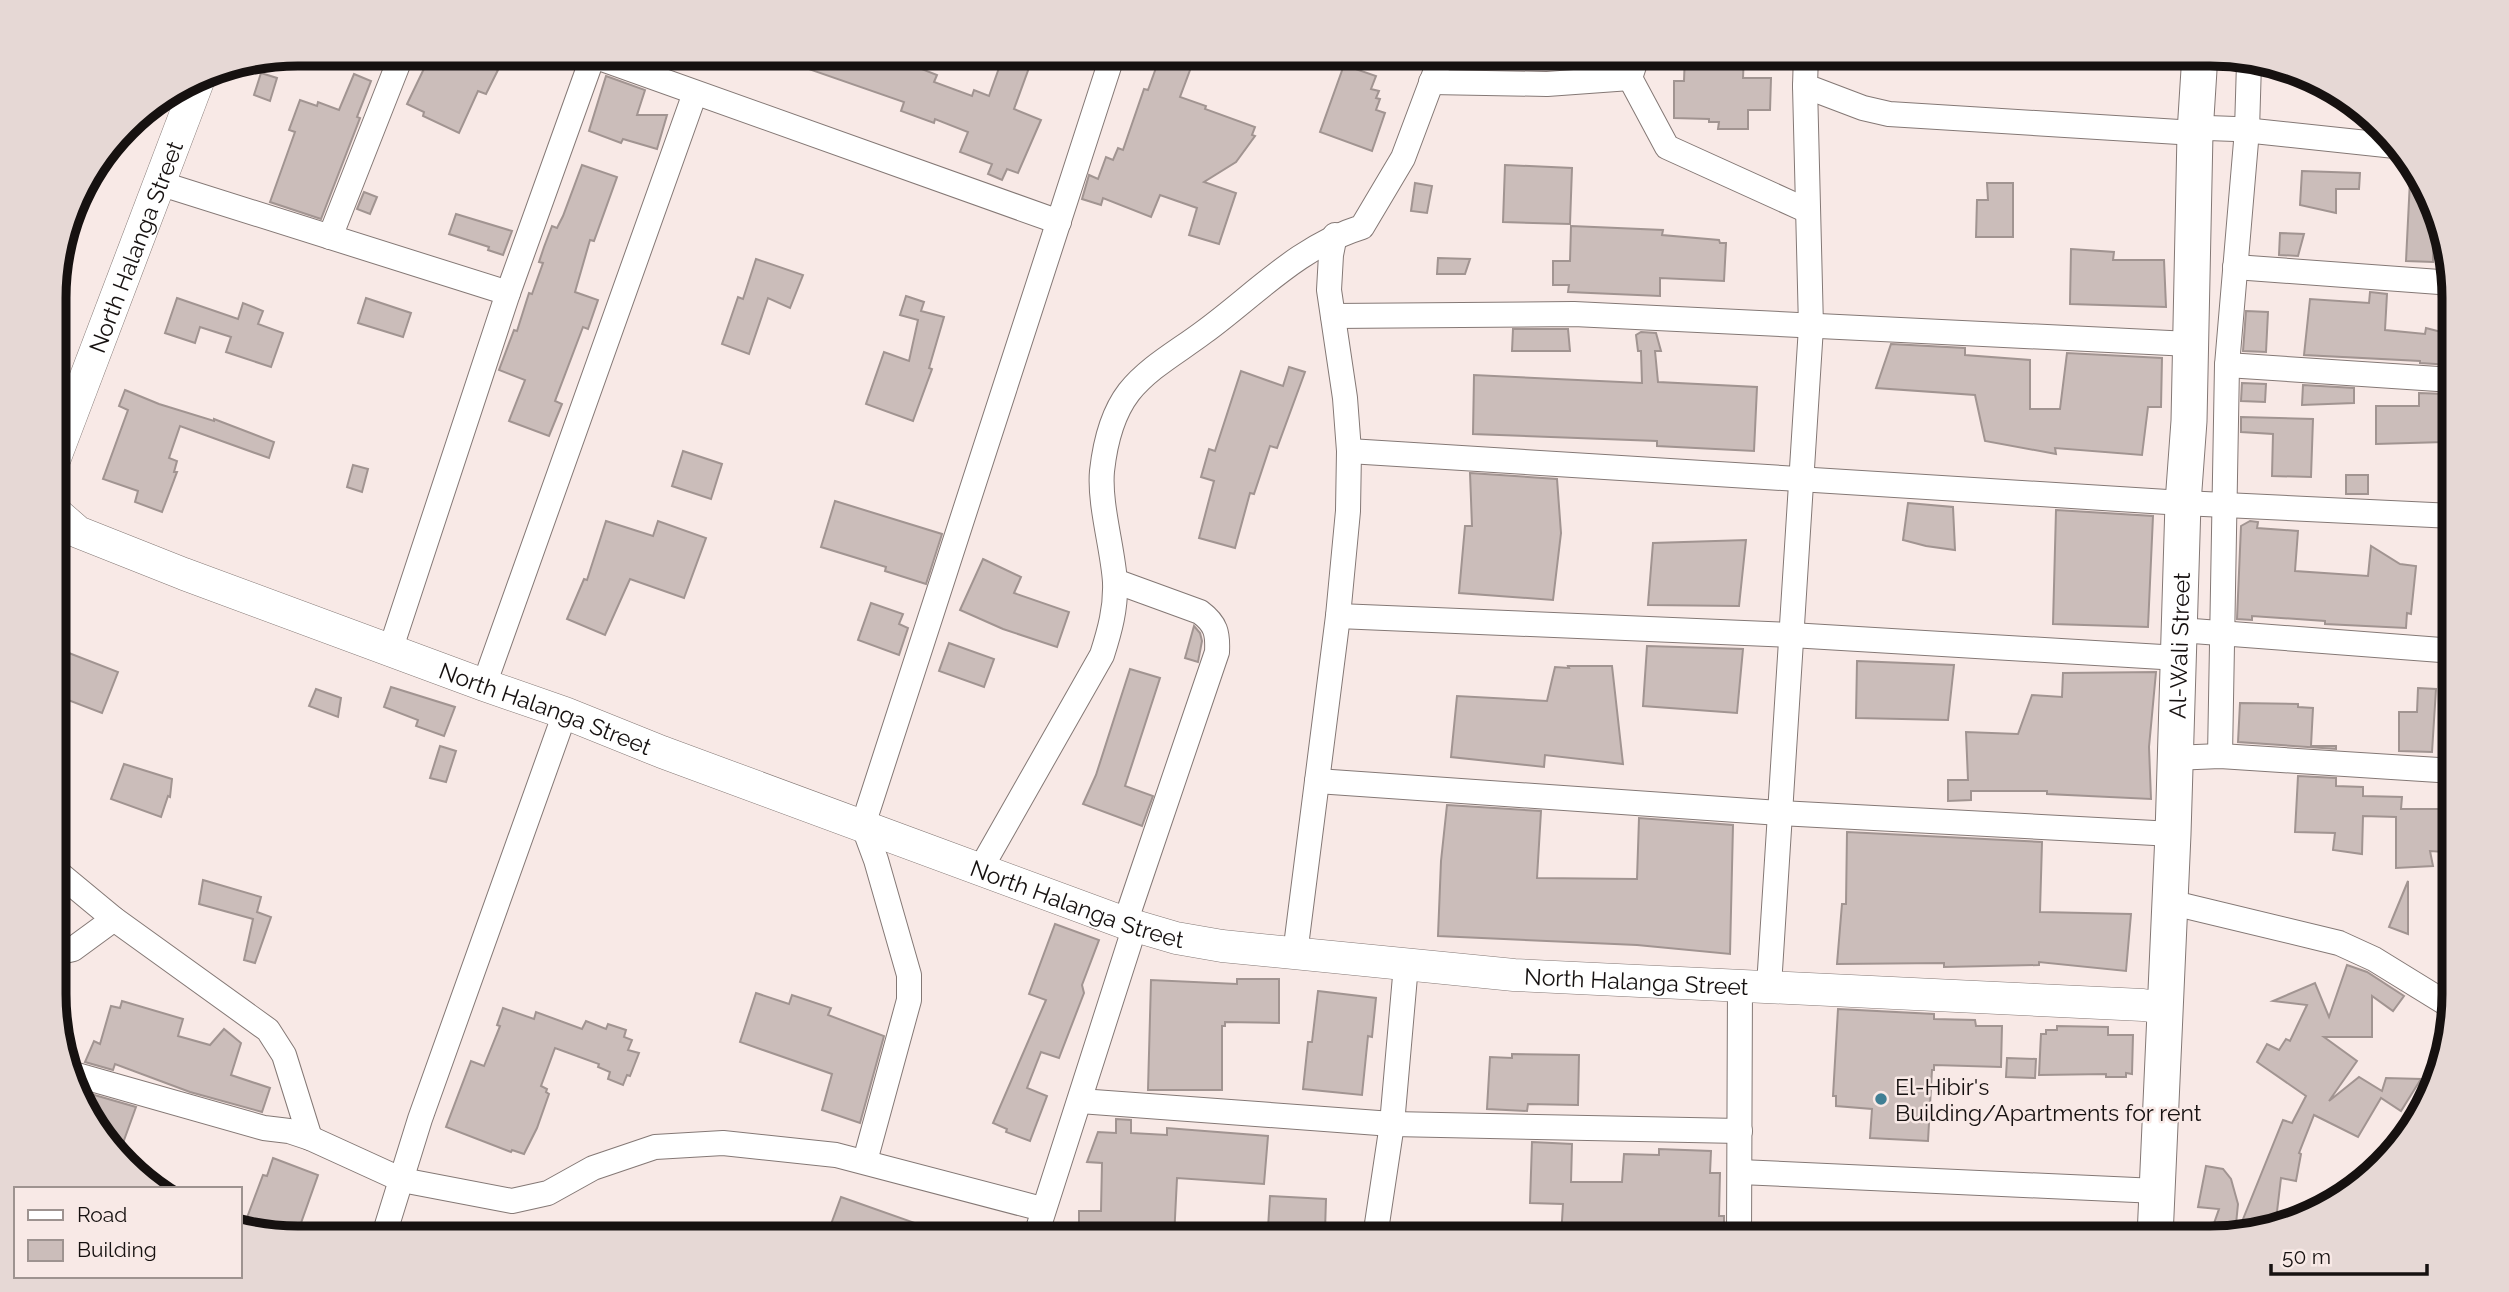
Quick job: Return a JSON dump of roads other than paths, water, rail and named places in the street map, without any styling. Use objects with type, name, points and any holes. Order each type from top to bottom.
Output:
[{"type":"main road","name":"Al-Wali Street","points":[[2156,1225],[2173,834],[2183,503],[2202,130],[2200,66]]},
{"type":"street","points":[[981,868],[1102,655],[1113,620],[1115,581],[1102,475],[1108,432],[1129,392],[1164,360],[1205,331],[1275,274],[1335,236],[1362,228],[1403,158],[1437,66]]},
{"type":"street","points":[[1634,66],[1630,78],[1667,147],[1808,211]]},
{"type":"street","points":[[1739,1225],[1740,1131],[1754,985],[1780,813],[1811,327],[1806,66]]},
{"type":"street","points":[[330,237],[397,67]]},
{"type":"street","points":[[390,651],[508,293],[587,67]]},
{"type":"street","points":[[623,67],[1059,222]]},
{"type":"street","points":[[865,1161],[910,990],[909,975],[863,825],[1109,67]]},
{"type":"street","points":[[2220,756],[2227,365],[2235,267],[2241,130],[2248,70]]},
{"type":"street","points":[[1431,82],[1547,84],[1630,78]]},
{"type":"street","points":[[1805,86],[1863,108],[1889,114],[2241,130],[2385,145]]},
{"type":"street","name":"North Halanga Street","points":[[67,427],[194,91]]},
{"type":"street","points":[[484,685],[695,93]]},
{"type":"street","points":[[159,183],[508,293]]},
{"type":"street","points":[[1295,954],[1338,616],[1348,511],[1349,451],[1345,398],[1329,289],[1335,236]]},
{"type":"street","points":[[2235,267],[2441,282]]},
{"type":"street","points":[[1333,316],[1574,314],[2190,344]]},
{"type":"street","points":[[2227,365],[2442,379]]},
{"type":"street","points":[[1349,451],[2183,503],[2442,515]]},
{"type":"street","name":"North Halanga Street","points":[[67,522],[78,532],[390,651],[565,713],[662,752],[1130,924],[1176,938],[1295,954],[1514,975],[2143,1004],[2164,1008]]},
{"type":"street","points":[[1038,1226],[1080,1101],[1130,924],[1217,652],[1218,632],[1211,620],[1200,612],[1115,581]]},
{"type":"street","points":[[1338,616],[1791,635],[2179,644],[2222,633],[2442,650]]},
{"type":"street","points":[[387,1226],[420,1119],[565,713]]},
{"type":"street","points":[[2174,758],[2220,756],[2442,770]]},
{"type":"street","points":[[1317,781],[1780,813],[2173,834]]},
{"type":"street","points":[[66,879],[114,919],[268,1030],[284,1055],[310,1138]]},
{"type":"street","points":[[2169,902],[2339,943],[2374,959],[2442,1001]]},
{"type":"street","points":[[66,951],[73,949],[114,919]]},
{"type":"street","points":[[1377,1225],[1392,1125],[1406,965]]},
{"type":"street","points":[[82,1077],[264,1128],[289,1131],[402,1180],[512,1201],[548,1194],[593,1168],[655,1147],[723,1143],[836,1155],[865,1161],[1042,1209]]},
{"type":"street","points":[[1080,1101],[1392,1125],[1740,1131]]},
{"type":"street","points":[[1740,1172],[2157,1191]]},
{"type":"place","name":"El-Hibir's Building/Apartments for rent","points":[[1881,1099]]}]
